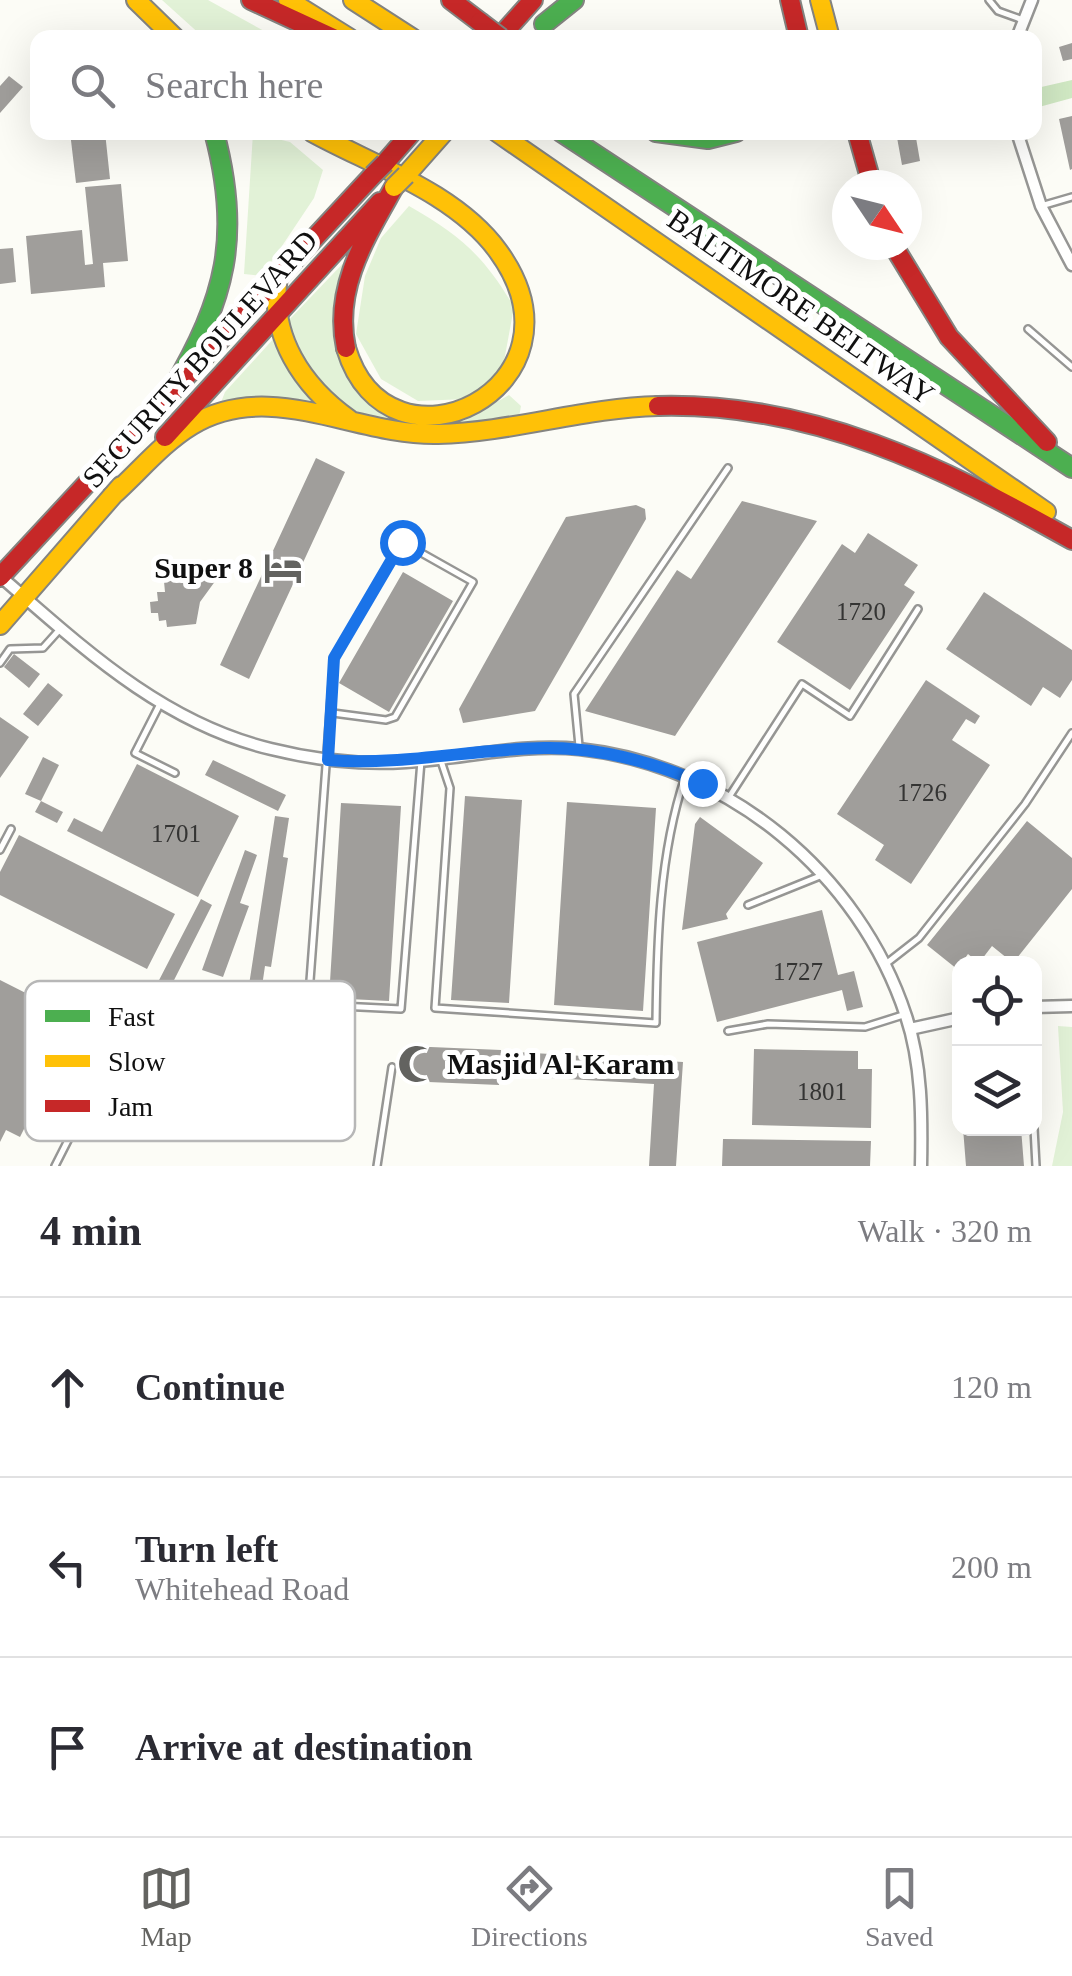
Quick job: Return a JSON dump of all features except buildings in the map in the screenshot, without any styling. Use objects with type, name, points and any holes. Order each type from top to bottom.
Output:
[{"type":"main road","points":[[136,0],[159,30]]},
{"type":"main road","points":[[136,0],[168,30]]},
{"type":"main road","points":[[250,0],[316,30]]},
{"type":"main road","points":[[288,0],[336,30]]},
{"type":"main road","points":[[356,0],[400,30]]},
{"type":"main road","points":[[452,0],[490,30]]},
{"type":"main road","points":[[507,30],[533,0]]},
{"type":"main road","points":[[538,30],[566,0]]},
{"type":"main road","points":[[538,30],[574,0]]},
{"type":"main road","points":[[790,0],[797,30]]},
{"type":"main road","points":[[820,3],[828,30]]},
{"type":"main road","points":[[172,390],[208,330],[225,278],[229,209],[216,140]]},
{"type":"main road","points":[[326,140],[399,182],[466,220],[496,248],[522,286],[529,326],[520,361],[486,401],[450,416],[410,414],[376,396],[354,370],[344,338],[351,274],[399,182]]},
{"type":"main road","name":"SECURITY BOULEVARD","points":[[0,576],[405,140]]},
{"type":"main road","name":"SECURITY BOULEVARD","points":[[0,625],[273,316],[437,140]]},
{"type":"main road","name":"BALTIMORE BELTWAY","points":[[508,140],[1072,530]]},
{"type":"main road","name":"BALTIMORE BELTWAY","points":[[573,140],[1070,466]]},
{"type":"main road","points":[[859,140],[868,170]]},
{"type":"main road","points":[[902,260],[948,338],[1070,466]]},
{"type":"main road","points":[[278,276],[271,298],[273,316],[316,390],[360,426]]},
{"type":"main road","points":[[112,496],[192,424],[233,408],[278,406],[388,432],[444,434],[591,412],[693,405],[791,416],[838,426],[915,454],[1072,540]]},
{"type":"street","points":[[1020,30],[1032,0]]},
{"type":"street","points":[[1020,140],[1041,206],[1072,265]]},
{"type":"street","points":[[0,576],[160,704],[237,739],[328,760],[420,761],[507,750],[579,749],[636,760],[685,776],[729,797],[790,842],[823,875],[884,964],[910,1029],[919,1082],[920,1166]]},
{"type":"street","points":[[1042,1007],[1072,1006]]},
{"type":"street","points":[[910,1029],[952,1020]]},
{"type":"lane","points":[[989,0],[998,12],[1023,20]]},
{"type":"lane","points":[[1041,206],[1072,197]]},
{"type":"lane","points":[[1028,329],[1072,367]]},
{"type":"lane","points":[[579,749],[574,694],[728,468]]},
{"type":"lane","points":[[310,981],[334,658],[402,542],[472,582],[396,716],[386,720],[333,712]]},
{"type":"lane","points":[[729,797],[802,684],[850,716],[918,610]]},
{"type":"lane","points":[[0,642],[10,650],[43,648],[61,628]]},
{"type":"lane","points":[[0,663],[10,650]]},
{"type":"lane","points":[[160,704],[134,753],[174,773]]},
{"type":"lane","points":[[884,964],[919,938],[1024,804],[1072,732]]},
{"type":"lane","points":[[440,758],[450,788],[435,1008],[656,1023],[659,936],[672,814],[685,776]]},
{"type":"lane","points":[[355,1007],[401,1009],[420,761]]},
{"type":"lane","points":[[0,850],[11,829]]},
{"type":"lane","points":[[748,905],[823,875]]},
{"type":"lane","points":[[728,1031],[768,1024],[865,1027],[906,1014]]},
{"type":"lane","points":[[377,1166],[392,1067]]},
{"type":"lane","points":[[1034,1136],[1036,1166]]},
{"type":"lane","points":[[55,1166],[68,1141]]},
{"type":"green space","points":[[162,0],[208,0],[262,30],[195,30]]},
{"type":"green space","points":[[1072,80],[1072,98],[1042,106],[1042,87]]},
{"type":"green space","points":[[253,140],[290,142],[323,170],[314,198],[262,276],[244,274]]},
{"type":"green space","points":[[409,206],[469,248],[514,307],[502,372],[467,399],[418,401],[381,379],[356,334],[365,276],[381,238]]},
{"type":"green space","points":[[352,254],[335,331],[374,402],[463,421],[509,395],[521,406],[519,417],[450,425],[399,424],[376,421],[338,402],[315,375],[286,323]]},
{"type":"green space","points":[[276,336],[325,409],[220,405],[225,392]]},
{"type":"green space","points":[[1058,1026],[1072,1027],[1072,1166],[1052,1166],[1063,1112]]},
{"type":"traffic: fast","points":[[544,24],[574,0]]},
{"type":"traffic: fast","points":[[172,390],[205,326],[224,266],[227,203],[216,140]]},
{"type":"traffic: fast","points":[[573,140],[1072,468]]},
{"type":"traffic: slow","points":[[136,0],[167,30]]},
{"type":"traffic: slow","points":[[288,0],[336,30]]},
{"type":"traffic: slow","points":[[353,0],[400,30]]},
{"type":"traffic: slow","points":[[820,0],[828,30]]},
{"type":"traffic: slow","points":[[328,140],[412,182],[460,213],[498,251],[522,300],[522,343],[504,379],[475,403],[439,415],[401,411],[369,390],[346,348]]},
{"type":"traffic: slow","points":[[406,175],[437,140]]},
{"type":"traffic: slow","points":[[509,140],[1046,512]]},
{"type":"traffic: slow","points":[[394,187],[406,175]]},
{"type":"traffic: slow","points":[[278,276],[279,319],[293,358],[317,392],[350,420]]},
{"type":"traffic: slow","points":[[112,496],[160,449],[192,425],[222,412],[252,407],[282,408],[376,427],[438,434],[658,406]]},
{"type":"traffic: slow","points":[[0,625],[121,486]]},
{"type":"traffic: jam","points":[[251,0],[316,30]]},
{"type":"traffic: jam","points":[[451,0],[480,22]]},
{"type":"traffic: jam","points":[[506,30],[533,0]]},
{"type":"traffic: jam","points":[[790,0],[797,30]]},
{"type":"traffic: jam","points":[[480,22],[490,30]]},
{"type":"traffic: jam","points":[[385,163],[405,140]]},
{"type":"traffic: jam","points":[[859,140],[868,170]]},
{"type":"traffic: jam","points":[[373,175],[385,163]]},
{"type":"traffic: jam","points":[[0,577],[373,175]]},
{"type":"traffic: jam","points":[[346,348],[343,326],[348,284],[363,244],[394,187]]},
{"type":"traffic: jam","points":[[165,437],[380,202]]},
{"type":"traffic: jam","points":[[902,260],[949,337],[1047,442]]},
{"type":"traffic: jam","points":[[658,406],[715,408],[822,427],[924,464],[1072,540]]},
{"type":"place","name":"Super 8","points":[[283,568]]},
{"type":"place","name":"Masjid Al-Karam","points":[[417,1064]]},
{"type":"route","points":[[402,542],[334,658],[328,760],[408,762],[507,750],[579,749],[636,760],[702,783]]}]
